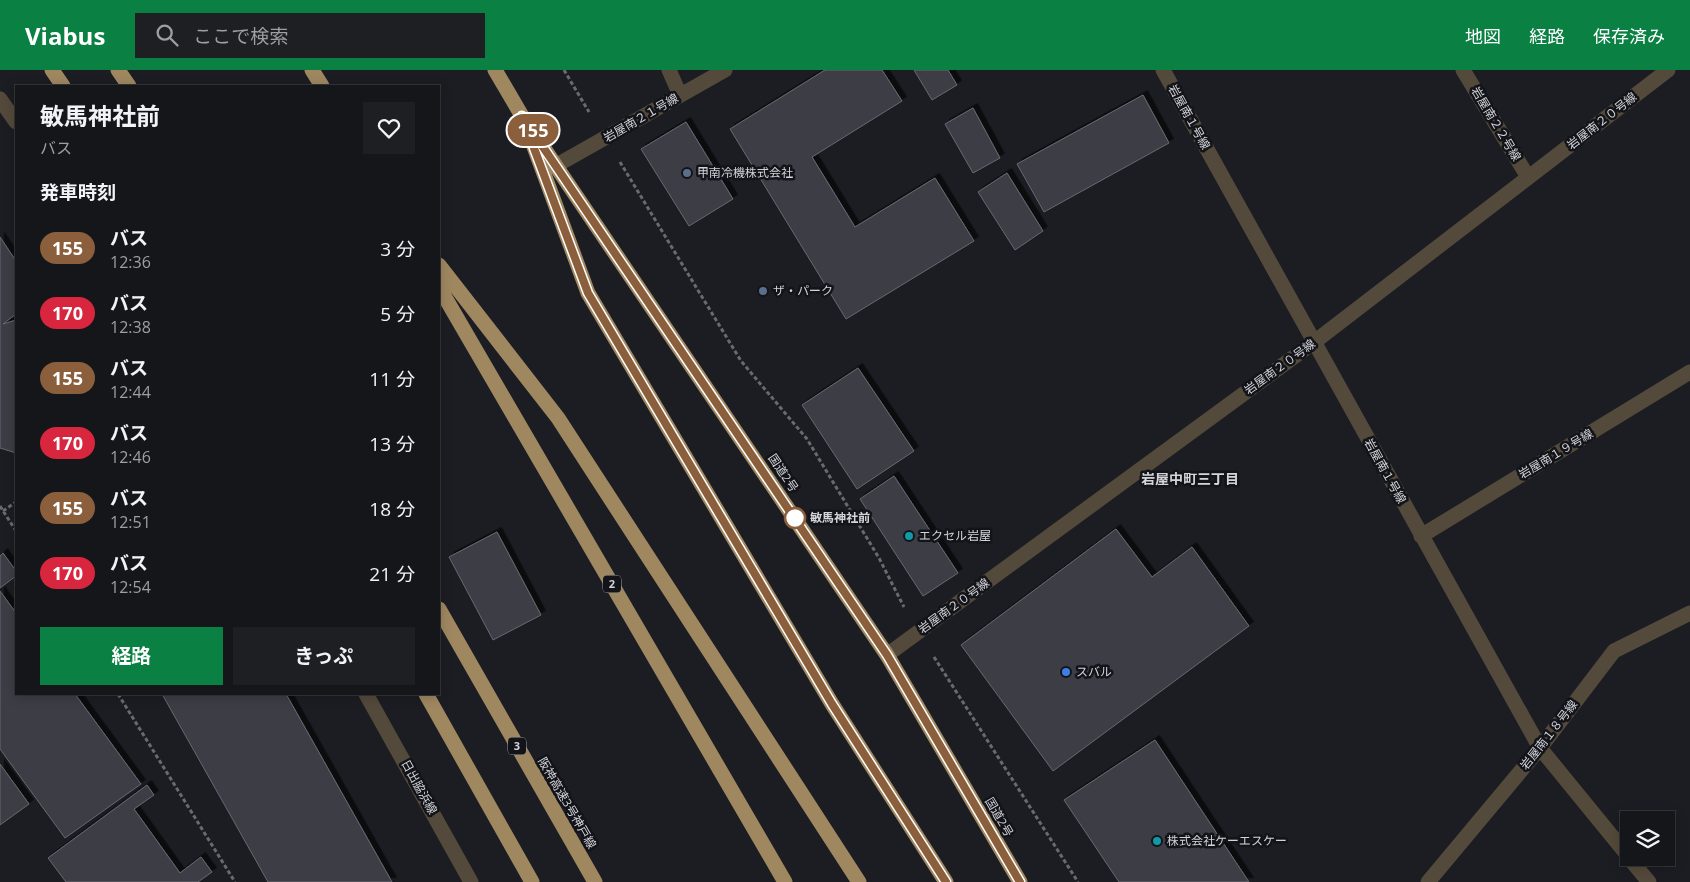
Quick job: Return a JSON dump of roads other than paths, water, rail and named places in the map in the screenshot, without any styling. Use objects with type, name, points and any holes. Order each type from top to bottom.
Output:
[{"type":"highway","points":[[52,70],[62,85]]},
{"type":"highway","points":[[118,70],[128,85]]},
{"type":"highway","points":[[312,70],[321,85]]},
{"type":"highway","name":"国道2号","points":[[495,70],[522,116],[557,165],[887,655],[1020,882]]},
{"type":"highway","name":"国道2号","points":[[522,116],[588,293],[832,704],[946,882]]},
{"type":"highway","points":[[440,266],[558,418],[859,882]]},
{"type":"highway","name":"2","points":[[440,289],[784,882]]},
{"type":"highway","name":"阪神高速3号神戸線","points":[[440,611],[595,882]]},
{"type":"highway","points":[[427,695],[532,882]]},
{"type":"street","points":[[669,70],[680,95]]},
{"type":"street","name":"岩屋南２１号線","points":[[557,165],[725,70]]},
{"type":"street","name":"岩屋南１号線","points":[[1164,70],[1313,343],[1540,748],[1620,846]]},
{"type":"street","name":"岩屋南２２号線","points":[[1463,70],[1528,177]]},
{"type":"street","name":"岩屋南２０号線","points":[[887,655],[1313,343],[1668,70]]},
{"type":"street","points":[[0,99],[15,121]]},
{"type":"street","name":"岩屋南１９号線","points":[[1421,536],[1690,372]]},
{"type":"street","name":"岩屋南１８号線","points":[[1428,882],[1540,748],[1614,651],[1690,612]]},
{"type":"street","name":"日出脇浜線","points":[[367,695],[471,882]]},
{"type":"street","name":"岩屋南１号線","points":[[1636,866],[1649,882]]},
{"type":"place","name":"甲南冷機株式会社","points":[[687,173]]},
{"type":"place","name":"ザ・パーク","points":[[763,291]]},
{"type":"place","name":"敏馬神社前","points":[[795,518]]},
{"type":"place","name":"エクセル岩屋","points":[[909,536]]},
{"type":"place","name":"スバル","points":[[1066,672]]},
{"type":"place","name":"株式会社ケーエスケー","points":[[1157,841]]},
{"type":"district","name":"岩屋中町三丁目","points":[[1190,479]]}]
